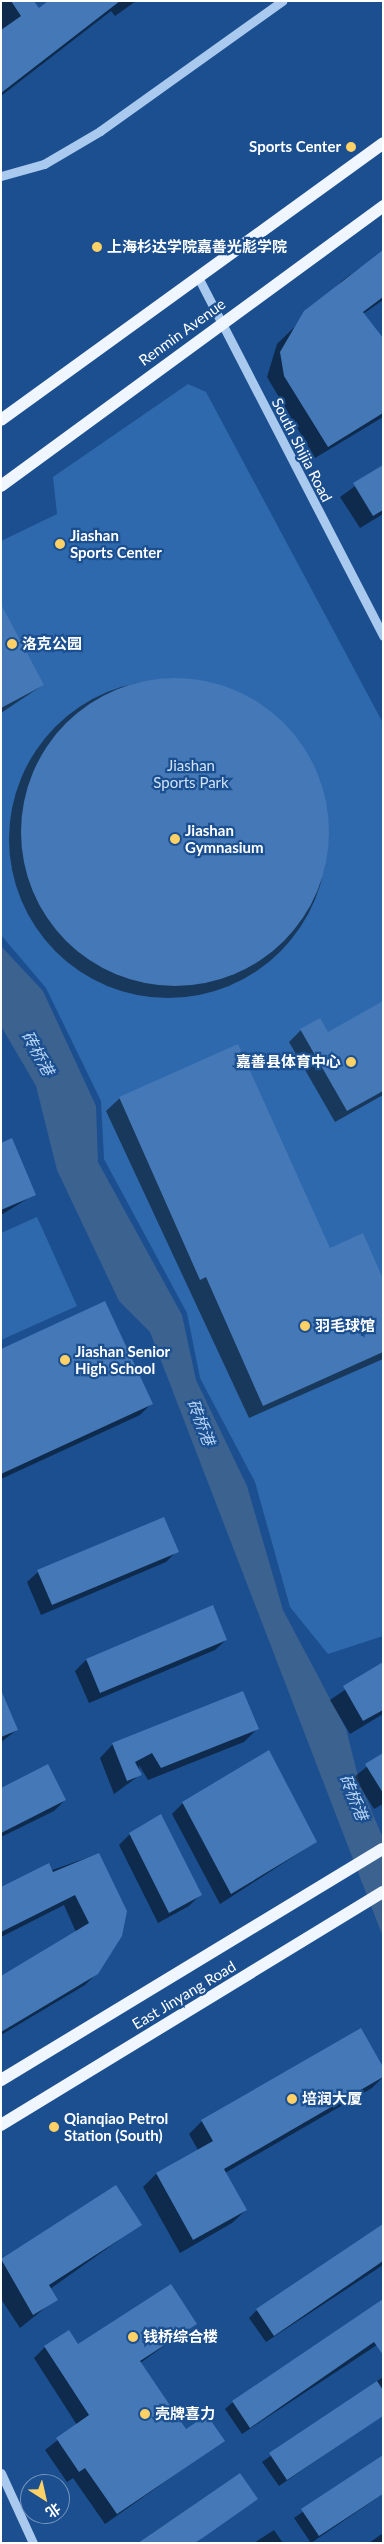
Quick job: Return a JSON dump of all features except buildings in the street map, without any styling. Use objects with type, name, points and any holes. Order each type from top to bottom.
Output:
[{"type":"main road","points":[[1,420],[383,143]]},
{"type":"main road","name":"Renmin Avenue","points":[[1,486],[383,206]]},
{"type":"main road","name":"East Jinyang Road","points":[[1,2080],[383,1849]]},
{"type":"main road","name":"East Jinyang Road","points":[[1,2125],[383,1892]]},
{"type":"street","points":[[1,176],[44,164],[100,131],[282,1]]},
{"type":"street","name":"South Shijia Road","points":[[198,277],[383,636]]},
{"type":"street","points":[[1,2473],[33,2543]]},
{"type":"green space","name":"Jiashan Sports Park","points":[[188,384],[206,392],[383,723],[383,1636],[328,1654],[290,1607],[255,1482],[200,1378],[187,1313],[104,1159],[101,1101],[46,988],[1,935],[1,541],[57,514],[53,477]]},
{"type":"green space","points":[[37,1217],[77,1306],[1,1340],[1,1233]]},
{"type":"water","name":"砖桥港","points":[[1,946],[43,991],[96,1106],[98,1162],[182,1315],[196,1380],[247,1486],[283,1610],[346,1729],[360,1784],[383,1838],[383,1937],[150,1332],[119,1301],[57,1170],[36,1086],[1,1026]]},
{"type":"place","name":"Sports Center","points":[[351,147]]},
{"type":"place","name":"上海杉达学院嘉善光彪学院","points":[[97,247]]},
{"type":"place","name":"Jiashan Sports Center","points":[[60,544]]},
{"type":"place","name":"洛克公园","points":[[12,644]]},
{"type":"place","name":"Jiashan Gymnasium","points":[[175,839]]},
{"type":"place","name":"嘉善县体育中心","points":[[351,1062]]},
{"type":"place","name":"羽毛球馆","points":[[305,1326]]},
{"type":"place","name":"Jiashan Senior High School","points":[[65,1360]]},
{"type":"place","name":"培润大厦","points":[[292,2099]]},
{"type":"place","name":"Qianqiao Petrol Station (South)","points":[[54,2127]]},
{"type":"place","name":"钱桥综合楼","points":[[133,2337]]},
{"type":"place","name":"壳牌喜力","points":[[145,2414]]}]
